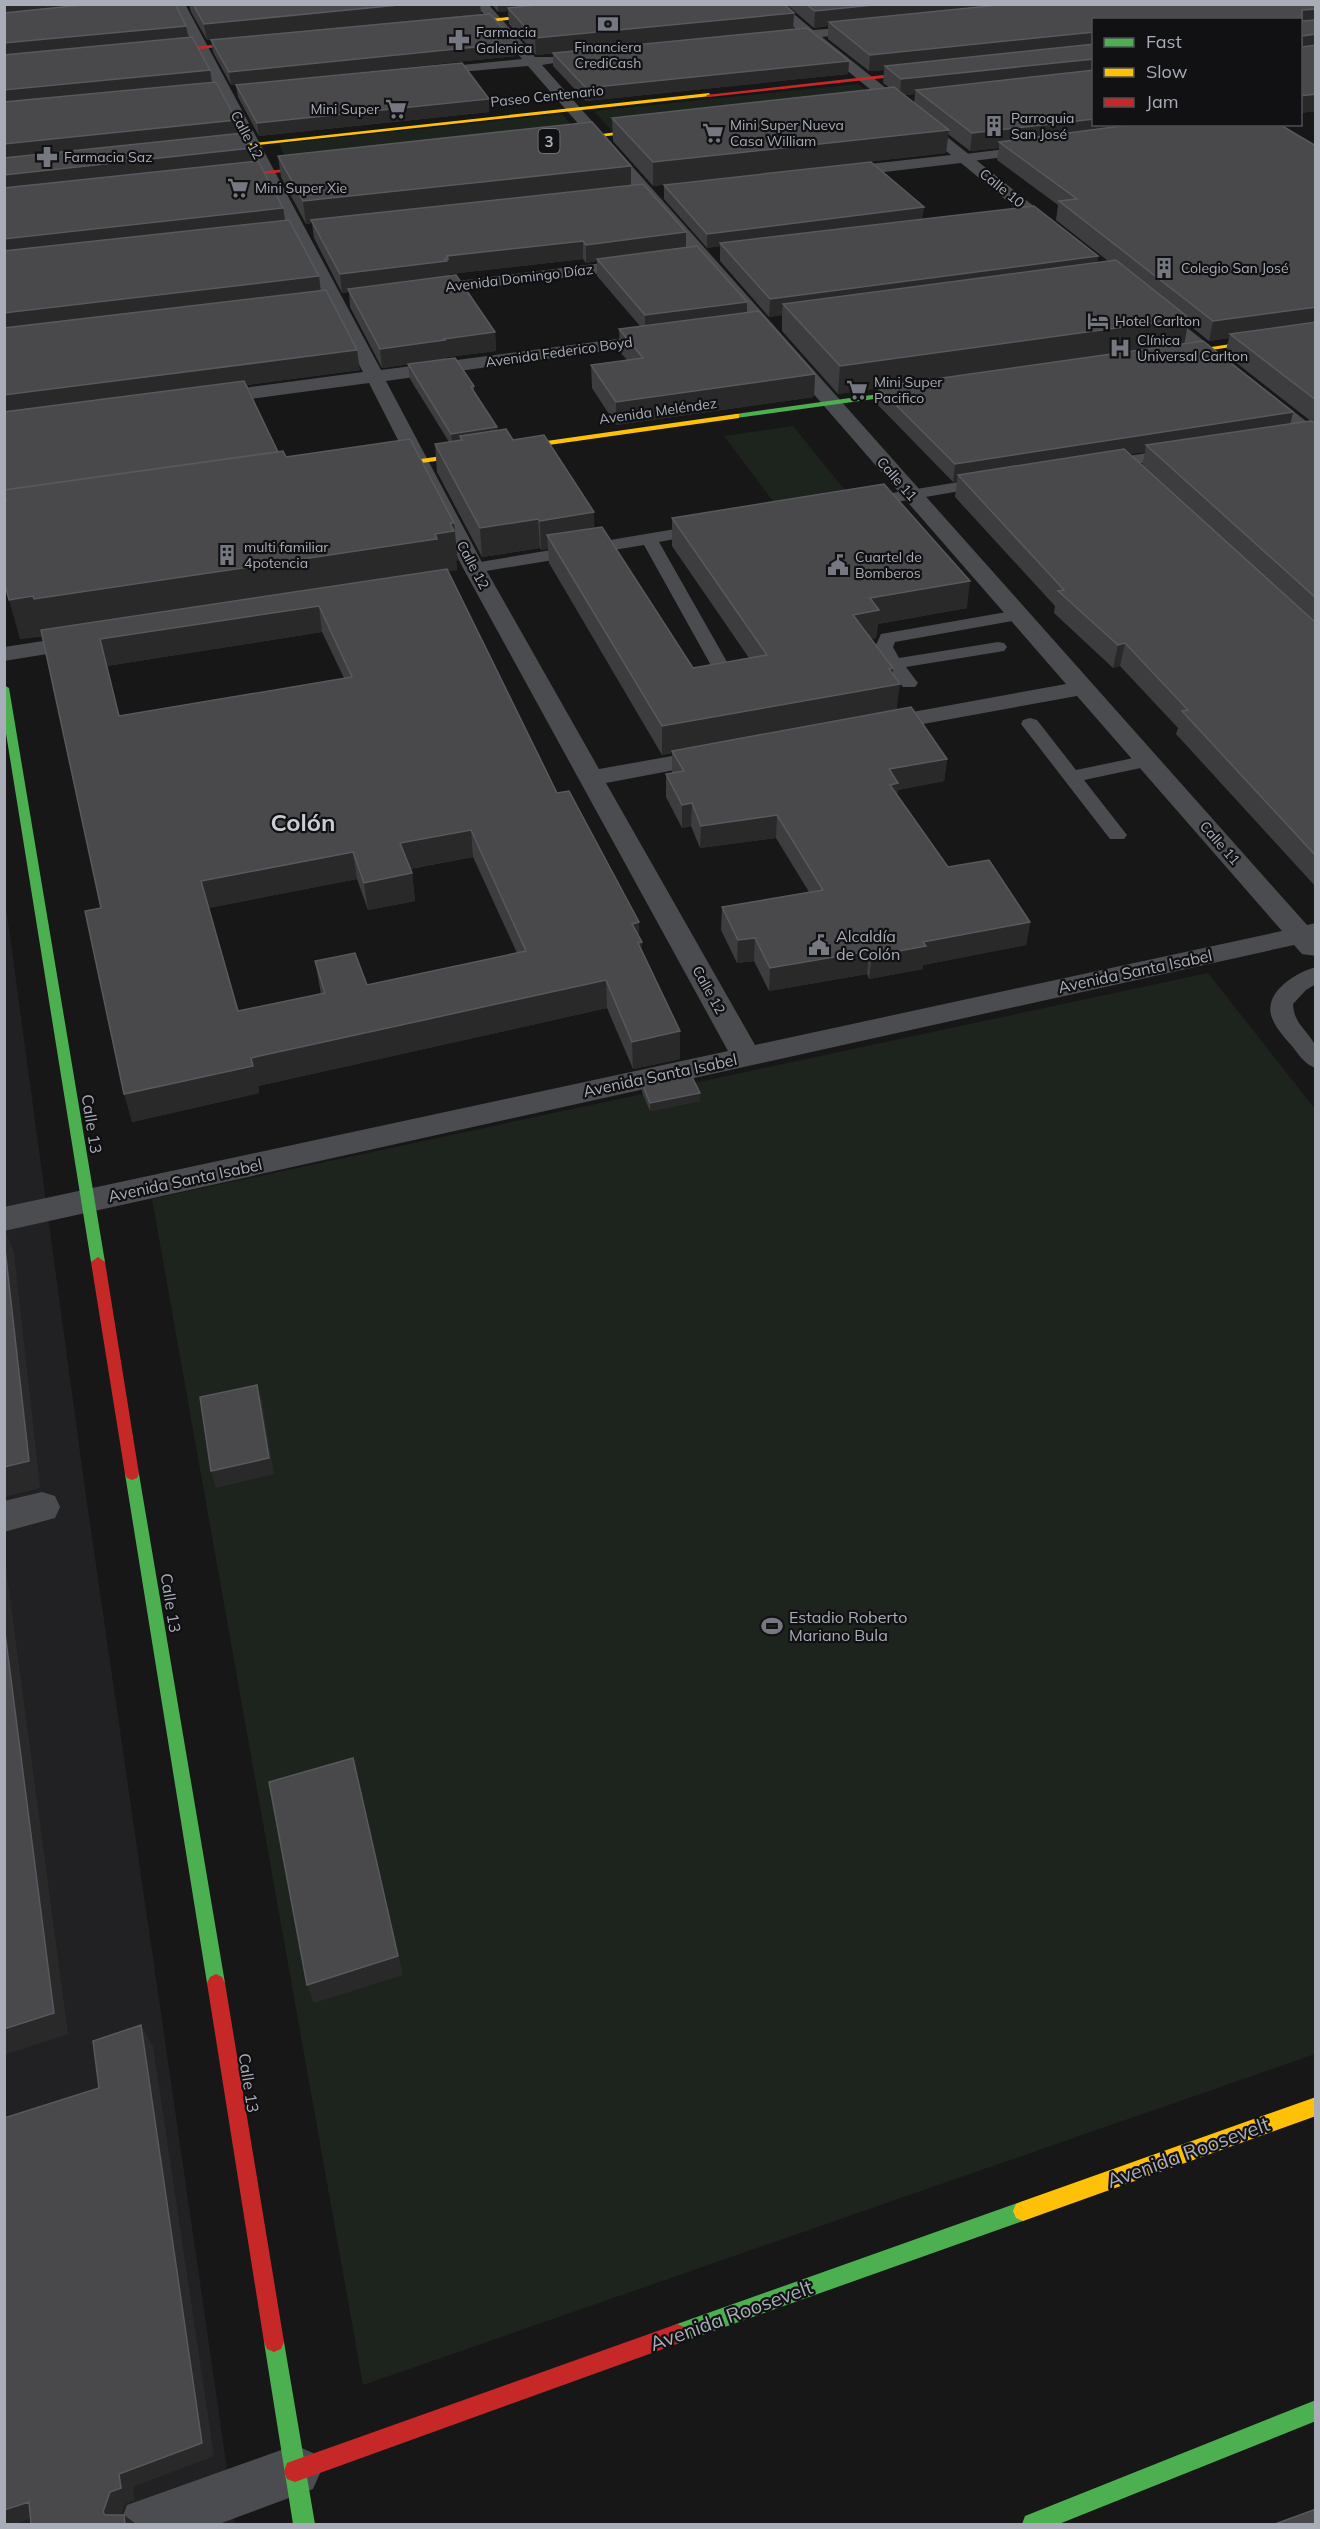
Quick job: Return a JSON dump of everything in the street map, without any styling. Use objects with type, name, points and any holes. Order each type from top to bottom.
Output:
[{"type":"main road","points":[[436,25],[563,13]]},
{"type":"main road","points":[[143,53],[271,41]]},
{"type":"main road","name":"Paseo Centenario","points":[[192,150],[945,70]]},
{"type":"main road","points":[[873,106],[919,100]]},
{"type":"main road","name":"3","points":[[550,141],[666,128]]},
{"type":"main road","points":[[207,178],[337,164]]},
{"type":"main road","points":[[1155,356],[1316,333]]},
{"type":"main road","name":"Avenida Meléndez","points":[[371,469],[936,388]]},
{"type":"main road","name":"Calle 13","points":[[4,688],[304,2524]]},
{"type":"main road","name":"Avenida Roosevelt","points":[[295,2471],[1311,2117]]},
{"type":"main road","points":[[1033,2524],[1316,2410]]},
{"type":"street","name":"Calle 11","points":[[481,4],[832,402],[911,495],[1311,940]]},
{"type":"street","name":"Calle 10","points":[[773,4],[1069,243]]},
{"type":"street","points":[[175,6],[196,5]]},
{"type":"street","name":"Calle 12","points":[[175,6],[201,48],[266,172],[328,302],[373,377],[418,462],[471,578],[591,778],[746,1056]]},
{"type":"street","points":[[752,40],[881,27]]},
{"type":"street","points":[[402,75],[567,59]]},
{"type":"street","points":[[812,175],[965,158]]},
{"type":"street","points":[[623,195],[670,190]]},
{"type":"street","points":[[1010,217],[1033,214]]},
{"type":"street","points":[[294,233],[323,230]]},
{"type":"street","points":[[678,258],[726,252]]},
{"type":"street","name":"Avenida Domingo Díaz","points":[[405,292],[654,261]]},
{"type":"street","points":[[328,302],[357,298]]},
{"type":"street","points":[[1140,300],[1314,435]]},
{"type":"street","points":[[740,328],[787,322]]},
{"type":"street","name":"Avenida Federico Boyd","points":[[183,402],[681,336]]},
{"type":"street","points":[[4,654],[109,638]]},
{"type":"street","points":[[849,731],[1083,688]]},
{"type":"street","points":[[591,778],[743,750]]},
{"type":"street","name":"Avenida Santa Isabel","points":[[4,1220],[746,1056],[1311,940]]},
{"type":"street","points":[[4,1517],[42,1507]]},
{"type":"street","name":"Avenida Roosevelt","points":[[146,2524],[295,2471]]},
{"type":"lane","points":[[965,158],[1046,148]]},
{"type":"lane","points":[[1286,437],[1314,435]]},
{"type":"lane","points":[[1088,467],[1193,451]]},
{"type":"lane","points":[[1123,461],[1141,477]]},
{"type":"lane","points":[[843,506],[1005,480]]},
{"type":"lane","points":[[471,578],[649,539],[717,527]]},
{"type":"lane","points":[[649,539],[722,669]]},
{"type":"lane","points":[[909,683],[893,664],[884,647],[887,638],[1018,615]]},
{"type":"lane","points":[[893,664],[998,647]]},
{"type":"lane","points":[[1030,724],[1117,835]]},
{"type":"lane","points":[[1072,777],[1148,761]]},
{"type":"lane","points":[[1316,974],[1285,993],[1280,1008],[1282,1019],[1316,1060]]},
{"type":"shaded area","points":[[858,84],[881,103],[612,131],[594,111]]},
{"type":"shaded area","points":[[562,114],[579,134],[290,165],[279,144]]},
{"type":"shaded area","points":[[793,426],[848,494],[776,505],[724,436]]},
{"type":"shaded area","points":[[4,892],[85,1489],[235,2524],[5,2524]]},
{"type":"shaded area","name":"Estadio Roberto Mariano Bula","points":[[1208,973],[1315,1109],[1315,2054],[363,2385],[152,1199]]},
{"type":"building","points":[[92,4],[175,4],[186,26],[4,43],[4,13]]},
{"type":"building","points":[[193,4],[409,4],[204,24]]},
{"type":"building","points":[[544,4],[784,4],[794,13],[535,38],[508,8]]},
{"type":"building","points":[[806,4],[883,4],[815,11]]},
{"type":"building","points":[[1009,4],[1316,4],[1316,9],[1302,10],[1302,18],[1092,18],[1092,32],[870,55],[829,22]]},
{"type":"building","points":[[490,14],[516,43],[229,72],[211,40]]},
{"type":"building","points":[[1316,20],[1316,34],[1302,36],[1302,21]]},
{"type":"building","points":[[807,28],[849,61],[586,88],[553,53]]},
{"type":"building","points":[[192,37],[210,70],[4,90],[4,55]]},
{"type":"building","points":[[1092,44],[1092,59],[901,79],[885,66]]},
{"type":"building","points":[[1316,45],[1316,94],[1302,96],[1302,47]]},
{"type":"building","points":[[462,63],[489,99],[257,123],[236,85]]},
{"type":"building","points":[[1092,70],[1092,119],[972,133],[916,90]]},
{"type":"building","points":[[216,82],[236,120],[4,144],[4,102]]},
{"type":"building","points":[[894,87],[949,130],[653,162],[612,118]]},
{"type":"building","points":[[592,122],[631,166],[303,201],[278,156]]},
{"type":"building","points":[[1122,126],[1282,126],[1316,146],[1316,307],[1213,321],[1059,201],[1077,199],[999,142]]},
{"type":"building","points":[[243,133],[251,148],[4,175],[4,158]]},
{"type":"building","points":[[258,161],[283,208],[4,239],[4,188]]},
{"type":"building","points":[[871,162],[924,207],[707,234],[664,185]]},
{"type":"building","points":[[643,184],[686,232],[586,245],[583,241],[447,256],[448,259],[445,259],[447,261],[340,274],[311,220]]},
{"type":"building","points":[[1034,206],[1098,256],[770,299],[720,243]]},
{"type":"building","points":[[289,220],[319,276],[4,313],[4,251]]},
{"type":"building","points":[[697,246],[747,302],[645,315],[597,259]]},
{"type":"building","points":[[1116,260],[1189,318],[840,366],[783,304]]},
{"type":"building","points":[[456,275],[495,332],[380,349],[348,289]]},
{"type":"building","points":[[326,290],[357,350],[4,395],[4,328]]},
{"type":"building","points":[[759,311],[815,374],[616,402],[591,365],[643,358],[619,329]]},
{"type":"building","points":[[1316,322],[1316,400],[1230,334]]},
{"type":"building","points":[[1203,341],[1293,412],[955,464],[878,387]]},
{"type":"building","points":[[455,358],[497,427],[451,434],[408,364]]},
{"type":"building","points":[[244,381],[278,452],[5,490],[4,412]]},
{"type":"building","points":[[1310,421],[1316,423],[1316,598],[1146,445]]},
{"type":"building","points":[[506,429],[513,440],[544,435],[594,512],[480,528],[435,444],[462,440],[460,436]]},
{"type":"building","points":[[410,439],[454,523],[450,523],[454,531],[435,534],[437,539],[34,599],[33,596],[9,600],[4,581],[4,500],[6,500],[4,490],[283,451],[286,457]]},
{"type":"building","points":[[1124,449],[1316,623],[1316,856],[1182,711],[1188,710],[1125,643],[1118,645],[1058,591],[1064,590],[958,475]]},
{"type":"building","points":[[884,484],[970,581],[870,598],[879,610],[853,615],[893,668],[889,669],[900,684],[662,726],[547,535],[602,527],[693,668],[767,655],[672,518]]},
{"type":"building","points":[[447,569],[557,793],[569,791],[639,922],[632,924],[642,942],[638,943],[680,1031],[632,1042],[606,980],[251,1058],[253,1066],[124,1094],[85,911],[101,908],[41,630]],"holes":[[[319,606],[352,677],[119,716],[100,639]],[[471,830],[526,951],[367,985],[355,953],[315,961],[325,993],[238,1011],[201,881],[353,852],[364,883],[412,873],[400,843]]]},
{"type":"building","points":[[911,707],[947,759],[889,769],[898,783],[890,785],[948,867],[989,860],[1030,922],[923,942],[926,946],[872,956],[869,951],[770,968],[755,938],[738,940],[722,907],[823,890],[777,815],[701,826],[692,803],[682,805],[666,774],[684,771],[672,751]]},
{"type":"building","points":[[690,1073],[700,1093],[650,1103],[642,1083]]},
{"type":"building","points":[[4,1240],[29,1461],[4,1467]]},
{"type":"building","points":[[257,1385],[269,1458],[211,1471],[200,1397]]},
{"type":"building","points":[[4,1625],[54,2013],[4,2029]]},
{"type":"building","points":[[353,1758],[398,1956],[307,1985],[269,1782]]},
{"type":"building","points":[[141,2025],[202,2443],[119,2474],[121,2488],[110,2492],[103,2512],[105,2515],[124,2515],[125,2524],[31,2524],[29,2502],[4,2510],[4,2118],[99,2088],[93,2041]]},
{"type":"building","points":[[1316,2509],[1316,2524],[1275,2524]]},
{"type":"traffic: fast","points":[[736,416],[922,390]]},
{"type":"traffic: fast","points":[[4,688],[98,1262]]},
{"type":"traffic: fast","points":[[132,1474],[216,1983]]},
{"type":"traffic: fast","points":[[677,2334],[1023,2211]]},
{"type":"traffic: fast","points":[[274,2342],[304,2524]]},
{"type":"traffic: fast","points":[[1033,2524],[1316,2410]]},
{"type":"traffic: slow","points":[[451,24],[552,14]]},
{"type":"traffic: slow","points":[[203,149],[709,95]]},
{"type":"traffic: slow","points":[[558,140],[656,129]]},
{"type":"traffic: slow","points":[[1169,354],[1316,333]]},
{"type":"traffic: slow","points":[[379,467],[736,416]]},
{"type":"traffic: slow","points":[[1023,2211],[1316,2106]]},
{"type":"traffic: jam","points":[[152,52],[256,42]]},
{"type":"traffic: jam","points":[[709,95],[928,72]]},
{"type":"traffic: jam","points":[[221,177],[325,166]]},
{"type":"traffic: jam","points":[[98,1262],[132,1474]]},
{"type":"traffic: jam","points":[[216,1983],[274,2342]]},
{"type":"traffic: jam","points":[[295,2471],[677,2334]]},
{"type":"place","name":"Financiera CrediCash","points":[[608,24]]},
{"type":"place","name":"Farmacia Galenica","points":[[459,40]]},
{"type":"place","name":"Mini Super","points":[[396,109]]},
{"type":"place","name":"Parroquia San José","points":[[994,126]]},
{"type":"place","name":"Mini Super Nueva Casa William","points":[[713,133]]},
{"type":"place","name":"Farmacia Saz","points":[[47,157]]},
{"type":"place","name":"Mini Super Xie","points":[[238,188]]},
{"type":"place","name":"Colegio San José","points":[[1164,268]]},
{"type":"place","name":"Hotel Carlton","points":[[1098,321]]},
{"type":"place","name":"Clínica Universal Carlton","points":[[1120,348]]},
{"type":"place","name":"Mini Super Pacifico","points":[[857,390]]},
{"type":"place","name":"multi familiar 4potencia","points":[[227,555]]},
{"type":"place","name":"Cuartel de Bomberos","points":[[838,565]]},
{"type":"place","name":"Alcaldía de Colón","points":[[819,945]]},
{"type":"place","name":"Estadio Roberto Mariano Bula","points":[[772,1626]]},
{"type":"district","name":"Colón","points":[[303,822]]}]
